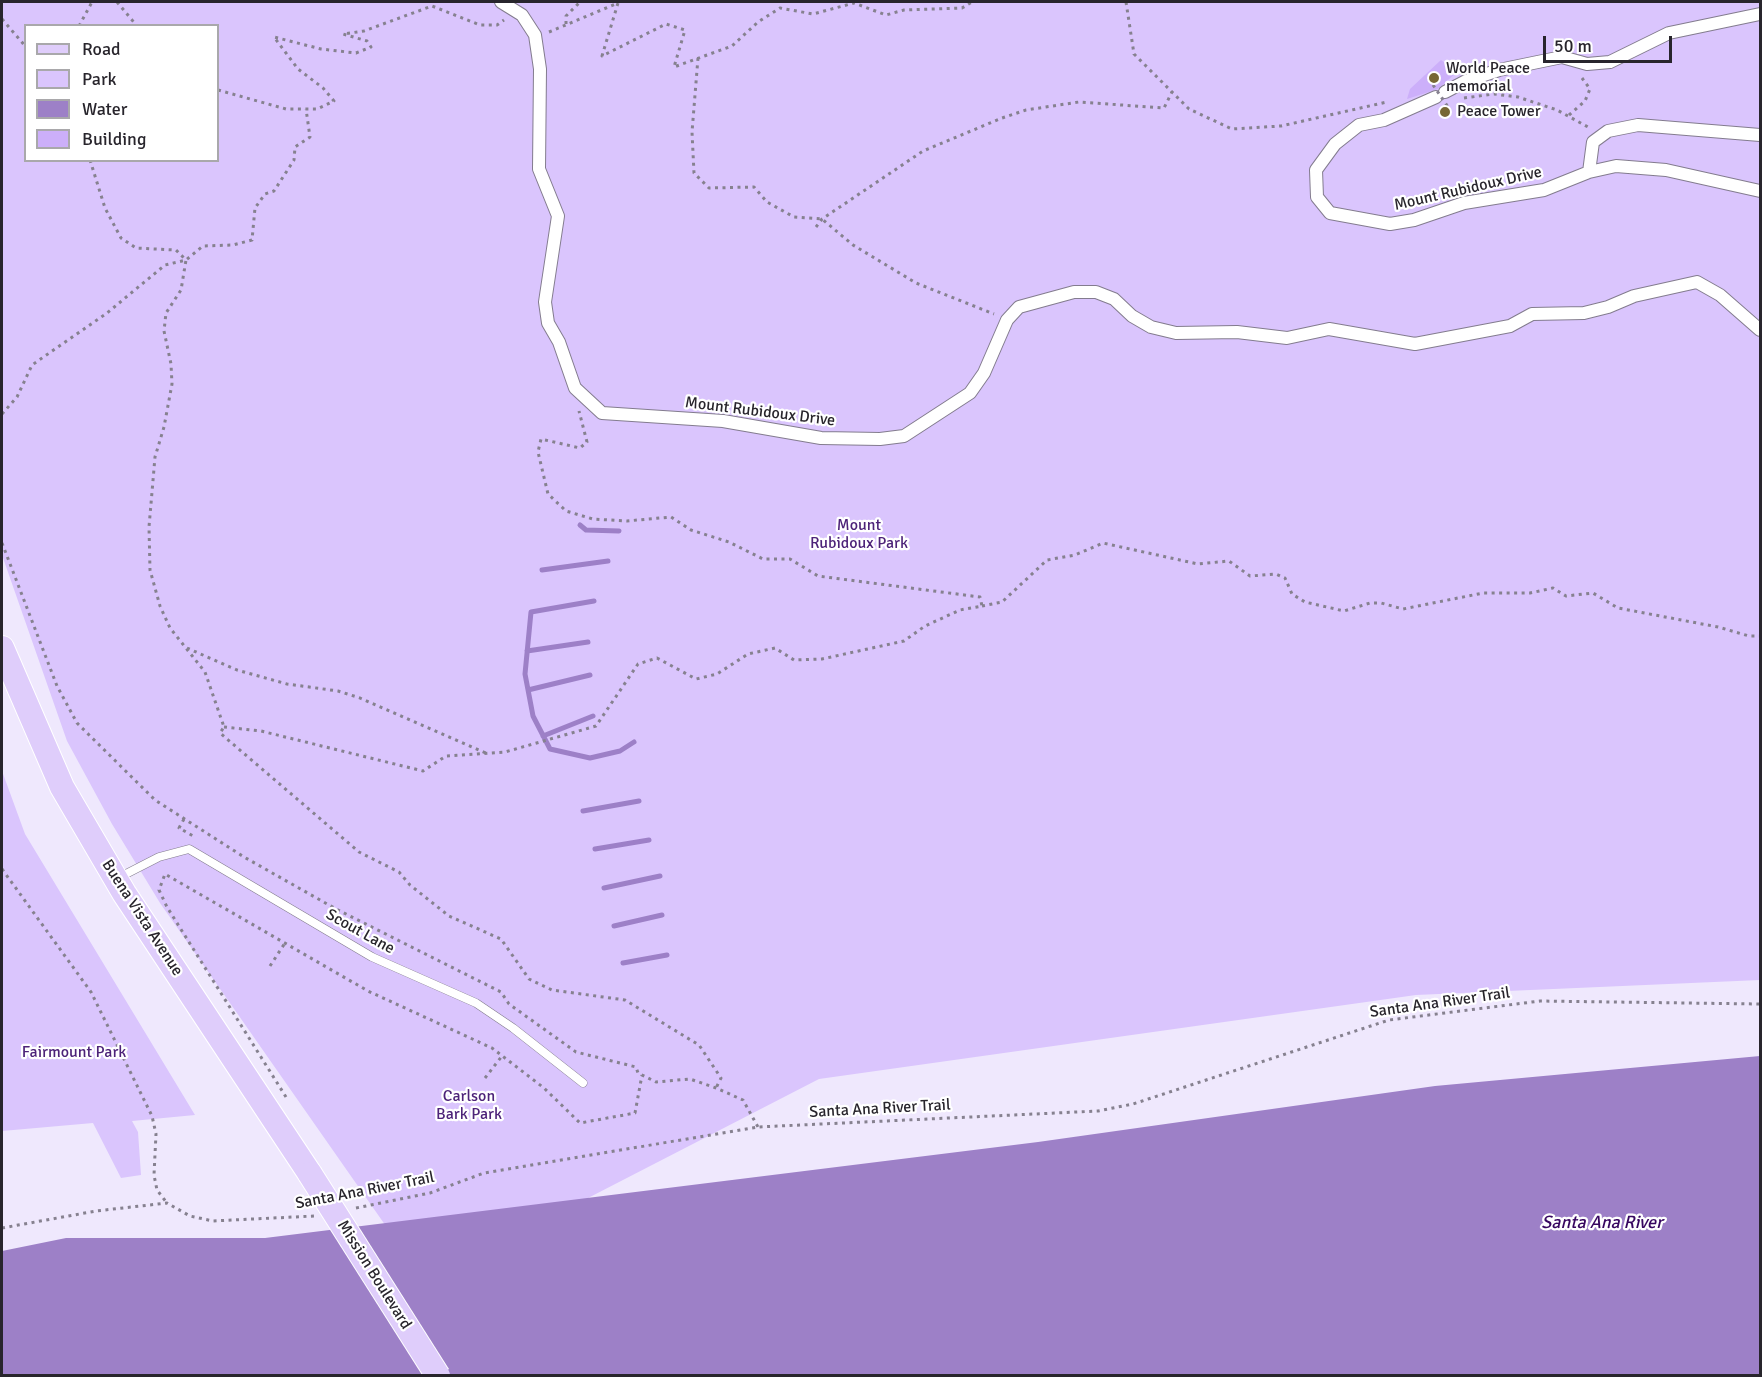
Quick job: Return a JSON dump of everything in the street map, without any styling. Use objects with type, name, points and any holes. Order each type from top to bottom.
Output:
[{"type":"main road","name":"Buena Vista Avenue","points":[[2,648],[62,787],[116,879],[310,1174]]},
{"type":"main road","name":"Mission Boulevard","points":[[310,1174],[438,1376]]},
{"type":"street","name":"Mount Rubidoux Drive","points":[[501,2],[522,15],[535,35],[540,69],[539,169],[558,216],[545,302],[548,323],[560,342],[575,388],[602,413],[723,421],[822,438],[880,439],[904,435],[970,393],[984,373],[1006,320]]},
{"type":"street","name":"Mount Rubidoux Drive","points":[[1761,14],[1669,33],[1610,62],[1587,64],[1562,57],[1499,70],[1466,81],[1438,91],[1424,103],[1384,120],[1359,125],[1335,144],[1316,170],[1317,197],[1330,213],[1390,224],[1414,220],[1464,203],[1544,190],[1588,172],[1616,166],[1634,166],[1761,191]]},
{"type":"street","points":[[1588,172],[1593,142],[1608,131],[1638,125],[1761,135]]},
{"type":"street","points":[[1006,320],[1019,307],[1074,292],[1096,292],[1114,299],[1132,316],[1151,327],[1176,333],[1237,332],[1287,338],[1329,329],[1415,344],[1510,326],[1532,314],[1584,313],[1654,291],[1697,282],[1720,295],[1761,330]]},
{"type":"lane","points":[[116,879],[159,857],[189,849]]},
{"type":"lane","name":"Scout Lane","points":[[189,849],[372,957],[476,1003],[513,1028],[583,1083]]},
{"type":"path","points":[[80,24],[92,2]]},
{"type":"path","points":[[117,2],[135,24]]},
{"type":"path","points":[[566,24],[567,16],[580,2]]},
{"type":"path","points":[[532,31],[552,33],[566,24],[604,11],[618,3],[602,56],[666,24],[685,30],[674,67],[732,46],[758,21],[780,8],[813,14],[854,3],[886,15],[904,10],[962,8],[972,2]]},
{"type":"path","points":[[1126,2],[1134,54],[1189,109],[1232,129],[1281,126],[1378,103],[1424,103]]},
{"type":"path","points":[[219,90],[286,109],[317,109],[333,100],[323,88],[298,69],[274,37],[321,49],[356,53],[371,47],[367,41],[343,34],[364,31],[432,6],[480,25],[497,25],[515,10]]},
{"type":"path","points":[[2,19],[24,45]]},
{"type":"path","points":[[698,58],[692,132],[694,173],[709,188],[754,187],[767,202],[794,217],[822,219],[853,245],[916,283],[1006,320]]},
{"type":"path","points":[[1568,115],[1585,101],[1590,89],[1579,75],[1587,64]]},
{"type":"path","points":[[1438,91],[1448,107]]},
{"type":"path","points":[[816,227],[822,219],[923,151],[1002,118],[1026,110],[1079,102],[1164,108],[1172,92]]},
{"type":"path","points":[[1458,102],[1464,98],[1494,94],[1518,97],[1568,115],[1603,135]]},
{"type":"path","points":[[2,414],[17,397],[32,365],[107,314],[165,264],[186,260],[203,246],[233,245],[252,240],[255,208],[265,194],[274,191],[294,160],[295,147],[310,136],[306,109]]},
{"type":"path","points":[[91,162],[105,208],[121,238],[136,248],[176,250],[186,260]]},
{"type":"path","points":[[186,260],[181,290],[166,313],[164,331],[171,364],[171,397],[155,457],[149,527],[150,570],[160,606],[170,628],[205,672],[224,727]]},
{"type":"path","points":[[579,411],[587,442],[580,448],[542,439],[538,452],[548,494],[566,512],[593,519],[627,521],[671,517],[691,530],[729,542],[762,560],[790,559],[818,576],[980,597],[982,606]]},
{"type":"path","points":[[2,543],[57,686],[77,723],[155,800],[336,909],[501,992],[509,1004],[576,1052],[636,1067],[642,1075],[656,1082],[690,1079],[716,1088],[743,1100],[758,1127]]},
{"type":"path","points":[[224,727],[261,731],[423,771],[446,756],[490,755],[596,726],[638,664],[657,658],[696,679],[717,674],[748,654],[775,648],[794,660],[822,658],[904,641],[925,626],[960,610],[1002,602],[1047,560],[1075,555],[1103,543],[1198,564],[1229,561],[1250,576],[1276,574],[1285,578],[1292,594],[1305,602],[1344,611],[1370,603],[1381,603],[1403,609],[1483,593],[1530,592],[1553,588],[1566,596],[1580,597],[1593,593],[1618,608],[1718,627],[1749,636],[1761,636]]},
{"type":"path","points":[[186,647],[237,670],[287,684],[338,691],[360,698],[490,755]]},
{"type":"path","points":[[224,727],[220,733],[236,749],[359,852],[399,872],[410,885],[450,916],[501,939],[513,952],[529,979],[552,990],[625,1000],[699,1045],[721,1078],[716,1088]]},
{"type":"path","points":[[184,819],[179,828],[196,838],[189,849]]},
{"type":"path","points":[[2,869],[91,992],[152,1116],[156,1134],[154,1175],[157,1190],[167,1203]]},
{"type":"path","points":[[286,1098],[167,907],[159,890],[165,874],[368,991],[492,1048],[544,1088],[580,1123],[635,1113],[642,1075]]},
{"type":"path","points":[[270,966],[285,943]]},
{"type":"path","name":"Santa Ana River Trail","points":[[348,1209],[429,1193],[484,1173],[758,1127],[1098,1111],[1133,1104],[1371,1024],[1540,1000],[1761,1004]]},
{"type":"path","points":[[485,1078],[502,1056]]},
{"type":"path","points":[[2,1228],[167,1203]]},
{"type":"path","name":"Santa Ana River Trail","points":[[167,1203],[190,1216],[213,1221],[302,1218],[325,1214]]},
{"type":"green space","name":"Mount Rubidoux Park","points":[[2,2],[1760,2],[1760,980],[1416,995],[819,1079],[425,1282],[160,903],[112,824],[67,741],[2,555]]},
{"type":"green space","name":"Fairmount Park","points":[[2,771],[25,834],[195,1115],[132,1121],[138,1132],[141,1175],[121,1178],[93,1123],[2,1131]]},
{"type":"water","name":"Santa Ana River","points":[[1760,1056],[1760,1375],[2,1376],[2,1251],[66,1238],[265,1238],[1038,1142],[1435,1086]]},
{"type":"building","name":"World Peace memorial","points":[[1441,60],[1457,72],[1438,89],[1407,99],[1410,89]]},
{"type":"waterway","points":[[580,525],[586,530],[619,531]]},
{"type":"waterway","points":[[542,570],[608,561]]},
{"type":"waterway","points":[[594,601],[531,612],[525,674],[533,716],[550,749],[590,758],[620,751],[634,742]]},
{"type":"waterway","points":[[527,651],[588,642]]},
{"type":"waterway","points":[[528,690],[590,675]]},
{"type":"waterway","points":[[543,736],[593,716]]},
{"type":"waterway","points":[[583,811],[639,801]]},
{"type":"waterway","points":[[595,849],[649,840]]},
{"type":"waterway","points":[[604,888],[660,876]]},
{"type":"waterway","points":[[614,926],[662,915]]},
{"type":"waterway","points":[[623,963],[667,955]]},
{"type":"place","name":"World Peace memorial","points":[[1434,78]]},
{"type":"place","name":"Peace Tower","points":[[1445,112]]},
{"type":"park label","name":"Carlson Bark Park","points":[[469,1106]]}]
